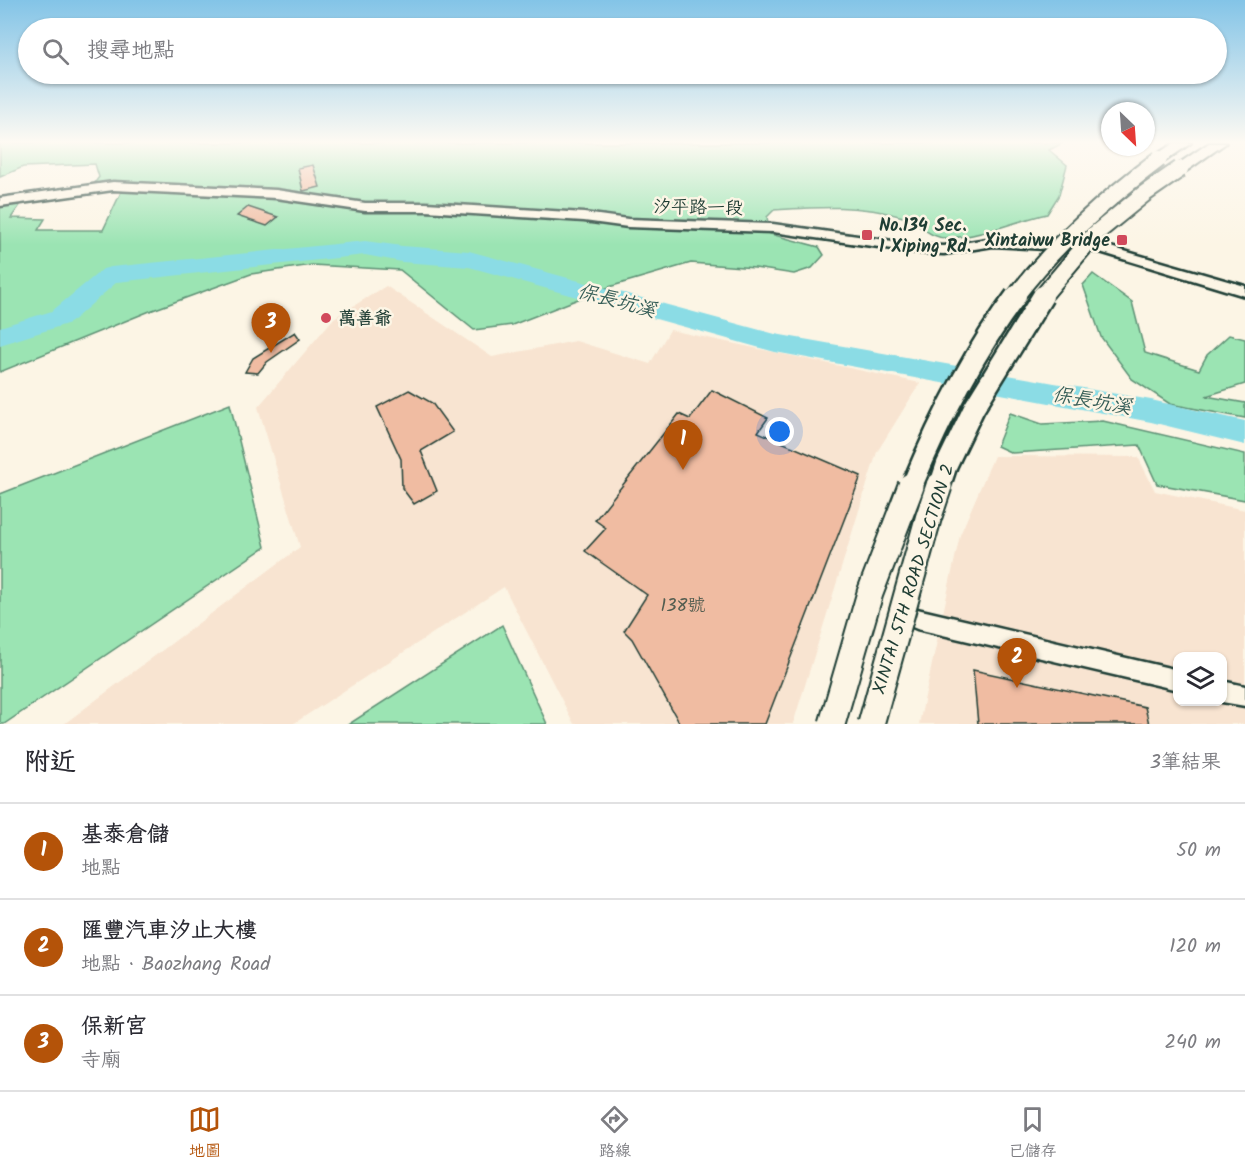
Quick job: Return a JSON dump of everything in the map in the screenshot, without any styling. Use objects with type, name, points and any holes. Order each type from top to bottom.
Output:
[{"type":"main road","name":"XINTAI 5TH ROAD SECTION 2","points":[[832,724],[858,632],[904,504],[942,419],[993,328],[1033,273],[1095,209],[1136,177]]},
{"type":"main road","name":"XINTAI 5TH ROAD SECTION 2","points":[[871,724],[928,519],[947,464],[974,408],[1040,299],[1095,234],[1136,200],[1169,177]]},
{"type":"street","name":"汐平路一段","points":[[0,202],[113,186],[132,186],[159,190],[276,194],[365,207],[426,207],[628,223],[772,228],[921,249],[944,250],[993,242],[1035,243],[1100,248],[1245,291]]},
{"type":"street","points":[[917,619],[1173,679]]},
{"type":"street","points":[[1227,692],[1245,696]]},
{"type":"shaded area","points":[[386,286],[492,357],[576,341],[650,364],[670,330],[920,383],[877,452],[793,724],[574,724],[504,587],[293,724],[64,724],[300,547],[258,407],[334,318]]},
{"type":"shaded area","points":[[994,456],[1138,457],[1155,491],[1245,510],[1245,724],[919,724],[960,535]]},
{"type":"green space","points":[[99,177],[1064,177],[1059,195],[1047,214],[960,237],[941,238],[909,219],[871,210],[823,207],[774,210],[767,217],[770,234],[819,247],[824,255],[812,268],[794,274],[755,268],[691,263],[609,287],[512,325],[474,330],[400,270],[312,265],[251,274],[150,311],[0,372],[0,207],[21,204],[11,218],[45,219],[38,230],[103,230],[122,190],[88,192]]},
{"type":"green space","points":[[1093,274],[1132,302],[1145,353],[1199,370],[1207,355],[1229,335],[1245,339],[1245,384],[1206,396],[1245,403],[1245,418],[1170,404],[1132,379],[1101,337],[1083,285]]},
{"type":"green space","points":[[230,404],[265,547],[4,724],[0,724],[0,494]]},
{"type":"green space","points":[[1010,413],[1042,424],[1103,421],[1245,454],[1245,500],[1157,484],[1139,445],[1012,453],[997,446]]},
{"type":"green space","points":[[502,625],[547,724],[349,724]]},
{"type":"building","points":[[300,177],[317,177],[320,187],[303,191]]},
{"type":"building","points":[[248,207],[278,217],[267,226],[237,216]]},
{"type":"building","points":[[295,332],[300,339],[267,362],[258,373],[245,372],[253,358]]},
{"type":"building","points":[[409,390],[432,403],[453,432],[421,451],[437,491],[414,504],[402,488],[401,459],[377,407]]},
{"type":"building","points":[[712,390],[768,418],[758,432],[861,476],[765,724],[680,724],[632,639],[624,631],[647,595],[585,551],[606,528],[595,520],[679,414],[690,419]]},
{"type":"building","points":[[973,670],[1145,707],[1149,724],[978,724]]},
{"type":"waterway","name":"保長坑溪","points":[[0,336],[61,317],[111,275],[365,248],[402,254],[469,259],[775,343],[1151,411],[1245,433]]},
{"type":"place","name":"No.134 Sec. 1 Xiping Rd.","points":[[867,235]]},
{"type":"place","name":"Xintaiwu Bridge","points":[[1122,240]]},
{"type":"place","name":"萬善爺","points":[[326,318]]},
{"type":"place","name":"保新宮","points":[[271,353]]},
{"type":"place","name":"基泰倉儲","points":[[683,470]]},
{"type":"place","name":"匯豐汽車汐止大樓","points":[[1017,688]]}]
